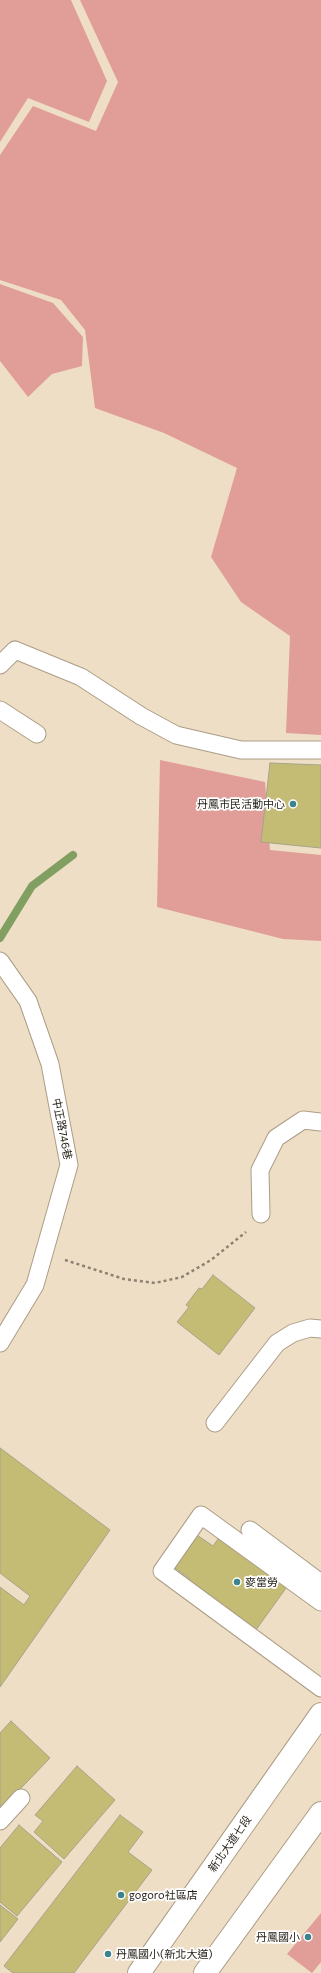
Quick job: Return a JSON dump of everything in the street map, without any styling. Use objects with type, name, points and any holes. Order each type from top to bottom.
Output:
[{"type":"main road","name":"新北大道七段","points":[[139,1973],[321,1714]]},
{"type":"main road","points":[[205,1973],[321,1813]]},
{"type":"lane","points":[[0,665],[15,650],[81,677],[141,716],[176,735],[240,750],[321,750]]},
{"type":"lane","points":[[0,710],[37,734]]},
{"type":"lane","name":"中正路746巷","points":[[0,961],[28,1001],[50,1064],[69,1165],[35,1285],[0,1343]]},
{"type":"lane","points":[[261,1214],[260,1170],[276,1138],[303,1120],[321,1122]]},
{"type":"lane","points":[[215,1423],[277,1343],[293,1333],[310,1328],[321,1329]]},
{"type":"lane","points":[[321,1602],[201,1515],[162,1571],[321,1688]]},
{"type":"lane","points":[[250,1530],[321,1583]]},
{"type":"lane","points":[[0,1821],[21,1798]]},
{"type":"path","points":[[44,1253],[124,1279],[155,1283],[182,1277],[211,1260],[246,1232],[261,1214]]},
{"type":"shaded area","points":[[0,0],[71,0],[107,81],[89,122],[28,98],[0,142]]},
{"type":"shaded area","points":[[80,0],[321,0],[321,735],[286,733],[290,636],[241,602],[211,557],[237,468],[164,433],[95,408],[85,330],[61,300],[0,280],[0,155],[33,106],[96,131],[118,82]]},
{"type":"shaded area","points":[[0,284],[53,303],[83,337],[82,366],[52,374],[28,397],[0,361]]},
{"type":"shaded area","points":[[160,760],[265,782],[270,850],[321,855],[321,941],[283,939],[157,907]]},
{"type":"shaded area","points":[[321,1913],[321,1962],[312,1973],[287,1954]]},
{"type":"building","name":"丹鳳市民活動中心","points":[[270,763],[321,765],[321,848],[261,842]]},
{"type":"building","points":[[213,1275],[255,1308],[219,1355],[177,1322],[189,1307],[186,1305],[199,1288],[202,1289]]},
{"type":"building","points":[[0,1448],[110,1530],[0,1687],[0,1587],[24,1605],[30,1596],[0,1573]]},
{"type":"building","name":"麥當勞","points":[[194,1533],[213,1546],[221,1535],[289,1584],[253,1634],[186,1585],[190,1579],[171,1565]]},
{"type":"building","points":[[11,1721],[50,1758],[0,1810],[0,1733]]},
{"type":"building","points":[[77,1766],[115,1800],[64,1859],[34,1832],[43,1821],[35,1815]]},
{"type":"building","points":[[120,1815],[143,1832],[128,1852],[152,1870],[74,1973],[13,1973],[4,1966]]},
{"type":"building","points":[[19,1825],[62,1862],[17,1916],[0,1902],[0,1848]]},
{"type":"building","points":[[0,1905],[18,1919],[0,1942]]},
{"type":"waterway","points":[[0,938],[32,886],[73,855]]},
{"type":"place","name":"丹鳳市民活動中心","points":[[293,804]]},
{"type":"place","name":"麥當勞","points":[[237,1582]]},
{"type":"place","name":"gogoro社區店","points":[[121,1895]]},
{"type":"place","name":"丹鳳國小","points":[[308,1937]]},
{"type":"place","name":"丹鳳國小(新北大道)","points":[[108,1954]]}]
